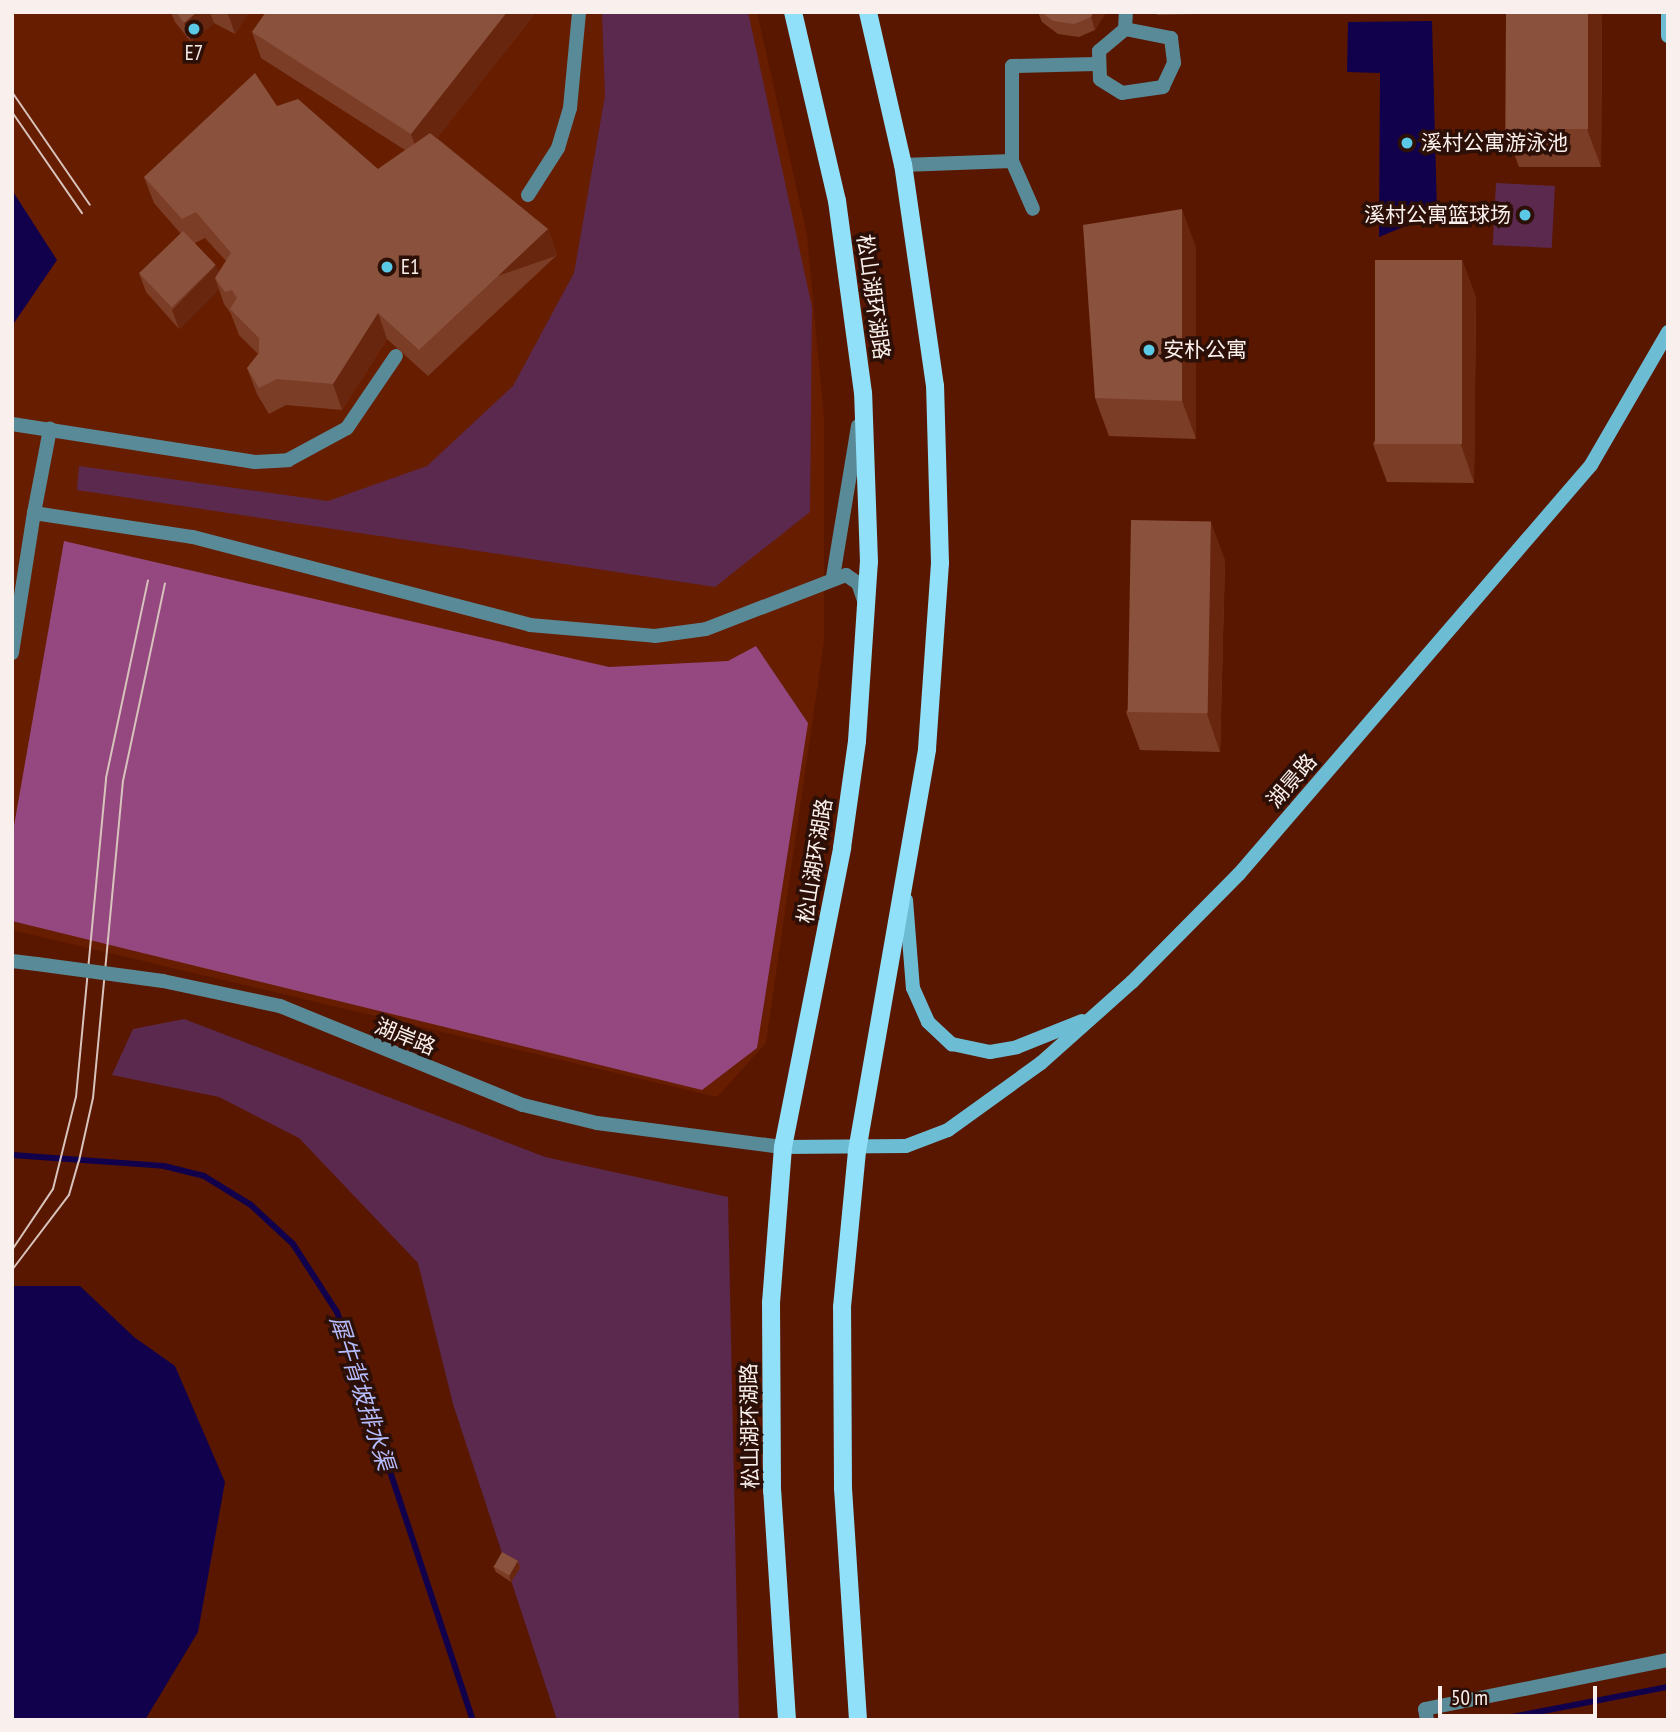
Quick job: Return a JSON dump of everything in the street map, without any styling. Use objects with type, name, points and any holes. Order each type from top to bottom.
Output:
[{"type":"main road","name":"松山湖环湖路","points":[[787,1720],[772,1437],[771,1303],[783,1147],[842,848],[866,606],[863,393],[837,201],[793,12]]},
{"type":"main road","points":[[858,1720],[844,1489],[842,1320],[857,1151],[906,886],[927,749],[940,563],[935,386],[903,164],[868,12]]},
{"type":"main road","points":[[1668,12],[1668,36]]},
{"type":"main road","name":"湖景路","points":[[783,1147],[857,1151],[906,1146],[948,1130],[1093,1017],[1240,874],[1591,465],[1668,332]]},
{"type":"main road","points":[[906,886],[913,988],[928,1021],[952,1044],[990,1052],[1017,1047],[1093,1017]]},
{"type":"street","points":[[528,195],[558,148],[570,108],[579,12]]},
{"type":"street","points":[[1125,29],[1171,38],[1174,63],[1163,87],[1122,93],[1100,79],[1096,64],[1098,51],[1125,29],[1126,12]]},
{"type":"street","points":[[1033,209],[1012,161],[1012,66],[1096,64]]},
{"type":"street","points":[[903,164],[1012,161]]},
{"type":"street","points":[[12,424],[255,462],[288,460],[348,428],[396,356]]},
{"type":"street","points":[[833,577],[863,393]]},
{"type":"street","points":[[12,653],[50,429]]},
{"type":"street","points":[[34,513],[193,537],[530,625],[655,636],[706,629],[833,577],[846,575],[858,583],[866,606]]},
{"type":"street","name":"湖岸路","points":[[12,961],[163,981],[280,1006],[523,1105],[597,1123],[783,1147]]},
{"type":"street","points":[[1427,1720],[1425,1709],[1668,1660]]},
{"type":"shaded area","points":[[12,12],[757,12],[807,235],[824,418],[824,641],[766,1043],[717,1097],[12,930]]},
{"type":"shaded area","points":[[602,12],[748,12],[812,307],[810,512],[715,587],[77,490],[79,466],[328,501],[427,466],[513,386],[574,273],[605,96]]},
{"type":"shaded area","name":"溪村公寓游泳池","points":[[1432,21],[1437,213],[1379,237],[1380,73],[1347,72],[1348,22]]},
{"type":"shaded area","name":"溪村公寓篮球场","points":[[1496,183],[1555,186],[1552,248],[1493,245]]},
{"type":"shaded area","points":[[12,190],[57,260],[12,326]]},
{"type":"shaded area","points":[[64,541],[609,667],[728,661],[756,646],[808,723],[757,1048],[702,1090],[12,921],[12,837]]},
{"type":"shaded area","points":[[184,1019],[545,1157],[728,1197],[739,1720],[557,1720],[453,1404],[418,1263],[299,1138],[219,1097],[112,1075],[133,1029]]},
{"type":"shaded area","points":[[12,1286],[80,1286],[134,1337],[175,1366],[225,1482],[198,1632],[145,1720],[12,1720]]},
{"type":"building","points":[[176,12],[197,12],[184,23]]},
{"type":"building","points":[[266,12],[507,12],[411,134],[252,32]]},
{"type":"building","points":[[1041,12],[1093,12],[1091,17],[1074,24],[1053,21]]},
{"type":"building","points":[[1506,12],[1588,12],[1588,129],[1506,129]]},
{"type":"building","name":"E1","points":[[255,73],[277,106],[298,99],[378,169],[430,133],[548,229],[419,350],[378,313],[333,384],[277,379],[259,388],[247,368],[259,353],[259,338],[230,309],[237,298],[232,290],[225,292],[215,278],[231,253],[196,212],[182,219],[144,177]]},
{"type":"building","name":"安朴公寓","points":[[1182,209],[1182,401],[1095,398],[1083,225]]},
{"type":"building","points":[[183,231],[216,265],[172,307],[139,273]]},
{"type":"building","points":[[1375,260],[1462,260],[1462,444],[1375,444]]},
{"type":"building","points":[[1131,520],[1211,521],[1208,713],[1128,712]]},
{"type":"building","points":[[502,1552],[518,1561],[510,1576],[494,1567]]},
{"type":"waterway","name":"犀牛背坡排水渠","points":[[12,1155],[164,1166],[204,1176],[251,1205],[293,1244],[337,1312],[473,1720]]},
{"type":"waterway","points":[[1496,1720],[1668,1687]]},
{"type":"tram line","points":[[12,92],[90,205]]},
{"type":"tram line","points":[[12,112],[82,213]]},
{"type":"tram line","points":[[12,1250],[53,1189],[76,1097],[106,778],[148,580]]},
{"type":"tram line","points":[[12,1270],[69,1195],[79,1161],[93,1098],[123,781],[165,583]]},
{"type":"place","name":"E7","points":[[194,29]]},
{"type":"place","name":"溪村公寓游泳池","points":[[1407,143]]},
{"type":"place","name":"溪村公寓篮球场","points":[[1525,215]]},
{"type":"place","name":"E1","points":[[387,267]]},
{"type":"place","name":"安朴公寓","points":[[1149,350]]}]
